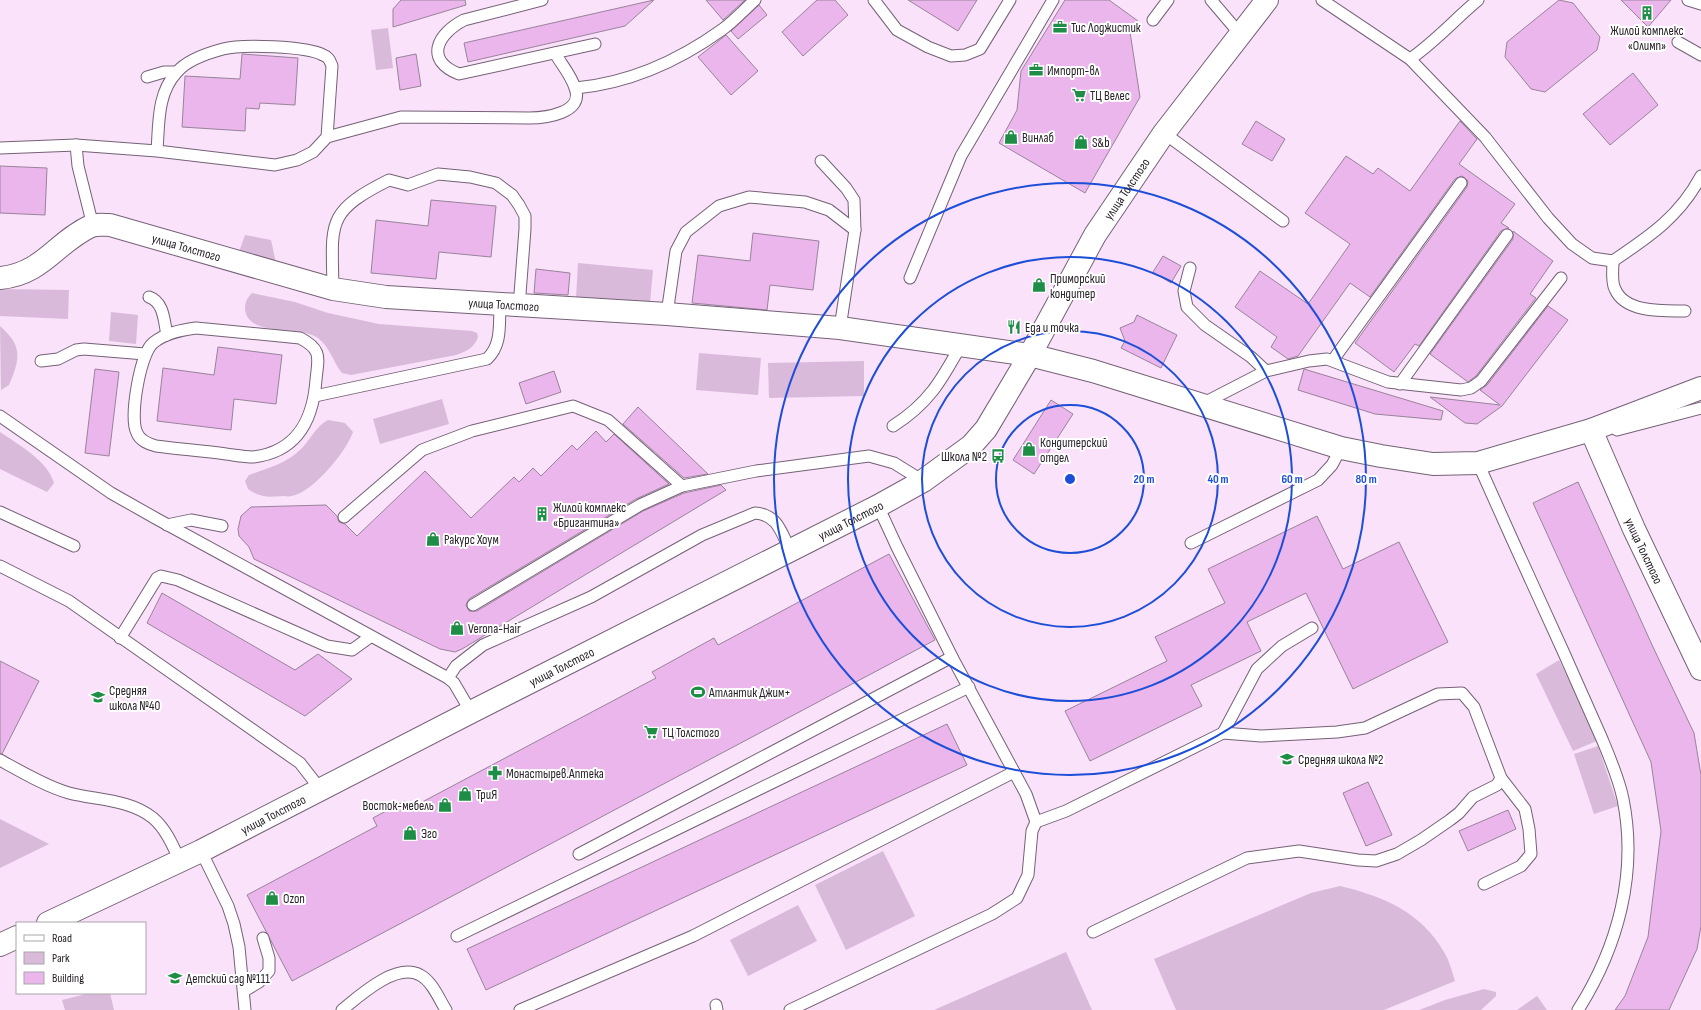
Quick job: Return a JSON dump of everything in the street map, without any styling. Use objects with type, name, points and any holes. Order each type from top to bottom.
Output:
[{"type":"main road","name":"улица Толстого","points":[[50,922],[201,851],[471,712],[878,506],[923,481],[971,446],[1002,405],[1095,235],[1164,133],[1267,0]]},
{"type":"main road","name":"улица Толстого","points":[[93,226],[110,225],[333,289],[386,297],[510,306],[667,314],[840,328],[1030,355]]},
{"type":"main road","points":[[0,278],[17,276],[34,268],[93,226]]},
{"type":"main road","points":[[1030,355],[1093,371],[1200,406],[1341,448],[1433,464],[1478,463],[1591,430],[1701,388]]},
{"type":"main road","name":"улица Толстого","points":[[1591,430],[1634,529],[1701,669]]},
{"type":"main road","points":[[0,945],[16,937]]},
{"type":"lane","points":[[542,0],[464,20],[453,25],[440,38],[438,49],[440,62],[449,70],[459,74],[595,44]]},
{"type":"lane","points":[[576,88],[599,86],[662,65],[724,29],[755,0]]},
{"type":"lane","points":[[874,0],[897,30],[928,47],[951,56],[965,55],[980,49],[1010,0]]},
{"type":"lane","points":[[910,278],[961,156],[1053,0]]},
{"type":"lane","points":[[1154,20],[1168,0]]},
{"type":"lane","points":[[1211,0],[1240,34]]},
{"type":"lane","points":[[1322,0],[1410,59],[1485,137],[1548,218],[1572,244],[1592,258],[1613,262],[1651,236],[1670,220],[1701,176]]},
{"type":"lane","points":[[1410,59],[1426,48],[1449,25],[1478,0]]},
{"type":"lane","points":[[1688,0],[1701,4]]},
{"type":"lane","points":[[1678,42],[1701,55]]},
{"type":"lane","points":[[157,151],[162,98],[176,72],[185,65],[224,49],[259,46],[316,52],[323,54],[328,58],[332,66],[327,137]]},
{"type":"lane","points":[[0,148],[76,145],[157,151],[275,164],[297,160],[313,152],[327,137],[402,117],[547,118],[564,112],[574,104],[576,96],[576,88],[555,53]]},
{"type":"lane","points":[[146,77],[164,72],[176,72]]},
{"type":"lane","points":[[1164,133],[1283,221]]},
{"type":"lane","points":[[76,145],[79,174],[93,226]]},
{"type":"lane","points":[[821,161],[846,188],[854,200],[855,230],[840,328]]},
{"type":"lane","points":[[315,396],[487,359],[492,355],[510,306],[525,229],[525,216],[512,195],[496,182],[470,177],[438,174],[408,185],[389,180],[362,193],[345,206],[336,220],[332,236],[333,289]]},
{"type":"lane","points":[[1333,360],[1461,183]]},
{"type":"lane","points":[[667,314],[676,251],[686,232],[720,206],[749,197],[805,202],[829,210],[855,230]]},
{"type":"lane","points":[[1400,384],[1507,236]]},
{"type":"lane","points":[[1613,262],[1614,288],[1624,301],[1640,308],[1666,311],[1685,311]]},
{"type":"lane","points":[[1190,268],[1184,291],[1187,307],[1204,325],[1251,357],[1266,371]]},
{"type":"lane","points":[[1200,406],[1266,371],[1309,361],[1333,360],[1388,382],[1400,384],[1461,390],[1471,388],[1481,381],[1561,278]]},
{"type":"lane","points":[[149,297],[155,299],[159,305],[167,335]]},
{"type":"lane","points":[[196,328],[300,338],[313,345],[319,355],[315,396],[311,413],[305,427],[291,441],[274,451],[252,457],[156,446],[143,441],[137,434],[135,426],[134,415],[140,369],[145,354],[154,342],[167,335],[178,331],[196,328]]},
{"type":"lane","points":[[893,426],[909,416],[926,401],[940,384],[961,345]]},
{"type":"lane","points":[[41,361],[58,359],[76,350],[84,349],[145,354]]},
{"type":"lane","points":[[344,517],[422,450],[472,431],[572,406],[608,420],[682,486]]},
{"type":"lane","points":[[1591,430],[1609,432],[1701,408]]},
{"type":"lane","points":[[0,416],[111,493],[370,637],[448,678],[454,683],[471,712]]},
{"type":"lane","points":[[1190,544],[1318,480],[1332,465],[1341,448]]},
{"type":"lane","points":[[473,605],[640,505],[682,486],[756,471],[869,456],[894,463],[923,481]]},
{"type":"lane","points":[[1478,463],[1588,705],[1612,764],[1623,798],[1627,831],[1627,871],[1620,918],[1604,962],[1578,1010]]},
{"type":"lane","points":[[790,1010],[992,914],[1017,898],[1028,875],[1032,831],[1036,822],[1026,794],[952,657],[896,547],[878,506]]},
{"type":"lane","points":[[0,512],[74,546]]},
{"type":"lane","points":[[448,678],[456,666],[482,645],[591,596],[702,535],[755,513],[763,514],[776,520],[790,550]]},
{"type":"lane","points":[[167,525],[191,520],[222,526]]},
{"type":"lane","points":[[0,566],[69,601],[300,764],[321,790]]},
{"type":"lane","points":[[120,638],[157,578],[161,576],[178,580],[327,646],[352,650],[370,637]]},
{"type":"lane","points":[[1223,733],[1257,669],[1282,646],[1312,628]]},
{"type":"lane","points":[[579,854],[952,657]]},
{"type":"lane","points":[[457,936],[969,687]]},
{"type":"lane","points":[[1036,822],[1066,811],[1223,733],[1261,736],[1337,732],[1365,728],[1438,694],[1462,693],[1474,707],[1501,778],[1525,809],[1530,829],[1531,854],[1521,866],[1484,884]]},
{"type":"lane","points":[[0,760],[67,792],[116,802],[146,814],[153,818],[169,838],[180,861]]},
{"type":"lane","points":[[520,1010],[693,936],[1014,772]]},
{"type":"lane","points":[[1093,932],[1247,858],[1299,851],[1358,860],[1376,861],[1397,854],[1427,836],[1459,813],[1473,797],[1497,785],[1501,778]]},
{"type":"lane","points":[[201,851],[228,906],[234,924],[239,947],[245,1010]]},
{"type":"lane","points":[[244,991],[259,982],[269,971],[269,958],[263,938]]},
{"type":"lane","points":[[342,1010],[389,976],[405,972],[420,974],[429,983],[446,1010]]},
{"type":"green space","points":[[388,28],[393,68],[376,70],[371,30]]},
{"type":"green space","points":[[245,235],[271,240],[276,263],[239,252]]},
{"type":"green space","points":[[578,263],[653,270],[650,303],[576,298]]},
{"type":"green space","points":[[0,289],[69,290],[68,319],[0,316]]},
{"type":"green space","points":[[252,293],[295,302],[328,313],[379,324],[472,331],[477,333],[478,337],[475,344],[470,349],[456,355],[351,375],[342,373],[326,346],[318,338],[310,334],[276,330],[255,324],[248,318],[245,309],[245,304]]},
{"type":"green space","points":[[111,312],[138,315],[136,344],[109,341]]},
{"type":"green space","points":[[0,326],[13,340],[17,353],[15,368],[9,385],[1,390]]},
{"type":"green space","points":[[699,353],[761,358],[758,395],[696,390]]},
{"type":"green space","points":[[864,361],[864,396],[769,398],[768,363]]},
{"type":"green space","points":[[442,399],[449,424],[380,444],[373,419]]},
{"type":"green space","points":[[328,420],[345,423],[353,432],[336,460],[319,479],[300,493],[291,496],[269,497],[257,494],[248,489],[245,481],[249,475],[276,465],[295,454],[305,445],[317,429]]},
{"type":"green space","points":[[0,432],[32,454],[45,467],[54,483],[47,492],[0,469]]},
{"type":"green space","points":[[1559,660],[1599,740],[1573,751],[1536,674]]},
{"type":"green space","points":[[1598,746],[1618,806],[1594,814],[1574,754]]},
{"type":"green space","points":[[0,819],[49,844],[0,868]]},
{"type":"green space","points":[[883,851],[915,916],[846,950],[815,885]]},
{"type":"green space","points":[[1340,886],[1386,901],[1412,916],[1435,938],[1449,962],[1455,981],[1384,1010],[1176,1010],[1154,959],[1311,893]]},
{"type":"green space","points":[[798,905],[817,941],[748,976],[730,940]]},
{"type":"green space","points":[[1066,952],[1092,1010],[934,1010]]},
{"type":"green space","points":[[1484,989],[1496,992],[1496,996],[1481,1010],[1419,1010],[1445,1000]]},
{"type":"green space","points":[[86,994],[110,994],[114,1010],[65,1010],[62,1000]]},
{"type":"green space","points":[[1537,996],[1547,1010],[1517,1010]]},
{"type":"building","points":[[401,0],[465,0],[466,5],[393,27],[393,9]]},
{"type":"building","points":[[654,0],[625,26],[468,62],[464,43]]},
{"type":"building","points":[[706,0],[745,0],[723,20]]},
{"type":"building","points":[[817,0],[835,0],[848,15],[803,56],[782,32]]},
{"type":"building","points":[[908,0],[977,0],[958,31]]},
{"type":"building","name":"ТЦ Велес","points":[[1065,0],[1109,0],[1138,21],[1130,32],[1140,97],[1085,193],[999,143],[1017,110],[1021,71]]},
{"type":"building","points":[[1559,0],[1573,3],[1600,37],[1597,50],[1545,92],[1531,89],[1505,57],[1507,42]]},
{"type":"building","name":"Жилой комплекс «Олимп»","points":[[1621,0],[1671,0],[1648,27]]},
{"type":"building","points":[[759,5],[767,15],[738,39],[731,31]]},
{"type":"building","points":[[726,35],[758,71],[731,95],[698,57]]},
{"type":"building","points":[[242,54],[298,58],[295,105],[260,103],[259,109],[246,108],[245,131],[182,127],[185,76],[240,79]]},
{"type":"building","points":[[416,54],[421,86],[400,90],[396,58]]},
{"type":"building","points":[[1633,73],[1658,105],[1610,145],[1583,114]]},
{"type":"building","points":[[1256,121],[1285,139],[1272,161],[1242,144]]},
{"type":"building","points":[[1460,121],[1477,139],[1459,164],[1515,204],[1501,223],[1509,228],[1501,231],[1419,346],[1415,344],[1394,372],[1355,343],[1467,187],[1468,181],[1462,176],[1455,179],[1370,297],[1350,283],[1298,356],[1288,359],[1271,347],[1277,337],[1235,307],[1260,271],[1308,304],[1350,244],[1305,213],[1346,156],[1373,174],[1378,168],[1410,191]]},
{"type":"building","points":[[0,166],[47,168],[45,215],[0,213]]},
{"type":"building","points":[[431,200],[496,206],[491,257],[439,252],[436,279],[371,273],[376,220],[428,226]]},
{"type":"building","points":[[1513,231],[1553,261],[1530,294],[1536,298],[1476,376],[1468,382],[1430,354],[1513,239]]},
{"type":"building","points":[[753,233],[819,241],[813,290],[770,285],[767,310],[692,303],[698,255],[750,261]]},
{"type":"building","points":[[1163,256],[1181,266],[1171,283],[1153,272]]},
{"type":"building","points":[[536,269],[570,273],[568,295],[534,293]]},
{"type":"building","points":[[1548,306],[1568,320],[1502,406],[1477,424],[1465,423],[1430,397],[1500,405],[1480,390],[1487,385]]},
{"type":"building","points":[[1137,315],[1177,335],[1161,368],[1121,348],[1125,341],[1120,328],[1134,322]]},
{"type":"building","points":[[218,347],[282,355],[276,404],[234,399],[231,430],[157,421],[163,368],[214,375]]},
{"type":"building","points":[[95,369],[119,372],[109,456],[85,453]]},
{"type":"building","points":[[1304,369],[1443,411],[1441,420],[1375,414],[1298,390]]},
{"type":"building","points":[[554,371],[561,392],[526,404],[519,383]]},
{"type":"building","points":[[1051,400],[1073,414],[1034,474],[1013,460]]},
{"type":"building","points":[[638,407],[708,474],[684,478],[623,424]]},
{"type":"building","points":[[596,431],[606,442],[614,434],[669,484],[636,499],[469,599],[466,605],[469,611],[477,611],[643,511],[684,493],[721,485],[726,490],[455,652],[440,649],[254,559],[249,547],[239,536],[238,529],[241,516],[251,507],[326,505],[337,516],[339,522],[345,524],[357,536],[425,471],[471,518],[514,477],[519,482],[533,468],[541,476],[572,445],[577,450]]},
{"type":"building","points":[[1578,482],[1694,733],[1701,775],[1701,926],[1697,949],[1669,1010],[1615,1010],[1625,996],[1648,937],[1661,831],[1651,762],[1533,503]]},
{"type":"building","points":[[1317,516],[1343,569],[1399,542],[1448,642],[1353,689],[1306,593],[1247,622],[1261,651],[1191,685],[1202,706],[1090,761],[1065,711],[1167,661],[1155,637],[1225,603],[1208,569]]},
{"type":"building","points":[[889,554],[935,640],[292,981],[247,895],[377,826],[373,818],[405,801],[409,809],[656,678],[652,672],[714,638],[718,645]]},
{"type":"building","points":[[162,593],[295,670],[318,654],[352,679],[305,716],[147,623]]},
{"type":"building","points":[[0,661],[39,681],[2,754],[0,753]]},
{"type":"building","points":[[947,724],[967,765],[486,990],[467,949]]},
{"type":"building","points":[[1368,782],[1392,835],[1366,846],[1343,793]]},
{"type":"building","points":[[1508,810],[1516,829],[1468,851],[1459,831]]},
{"type":"place","name":"Жилой комплекс «Олимп»","points":[[1647,13]]},
{"type":"place","name":"Тис Лоджистик","points":[[1060,27]]},
{"type":"place","name":"Импорт-вл","points":[[1036,70]]},
{"type":"place","name":"ТЦ Велес","points":[[1079,95]]},
{"type":"place","name":"Винлаб","points":[[1011,137]]},
{"type":"place","name":"S&b","points":[[1081,142]]},
{"type":"place","name":"Приморский кондитер","points":[[1039,285]]},
{"type":"place","name":"Еда и точка","points":[[1014,327]]},
{"type":"place","name":"Кондитерский отдел","points":[[1029,449]]},
{"type":"place","name":"Школа №2","points":[[998,456]]},
{"type":"place","name":"Жилой комплекс «Бригантина»","points":[[542,514]]},
{"type":"place","name":"Ракурс Хоум","points":[[433,539]]},
{"type":"place","name":"Verona-Hair","points":[[457,628]]},
{"type":"place","name":"Атлантик Джим+","points":[[698,692]]},
{"type":"place","name":"Средняя школа №40","points":[[98,697]]},
{"type":"place","name":"ТЦ Толстого","points":[[651,732]]},
{"type":"place","name":"Средняя школа №2","points":[[1287,759]]},
{"type":"place","name":"Монастырев.Аптека","points":[[495,773]]},
{"type":"place","name":"ТриЯ","points":[[465,794]]},
{"type":"place","name":"Восток-мебель","points":[[445,805]]},
{"type":"place","name":"Эго","points":[[410,833]]},
{"type":"place","name":"Ozon","points":[[272,898]]},
{"type":"place","name":"Детский сад №111","points":[[175,978]]}]
